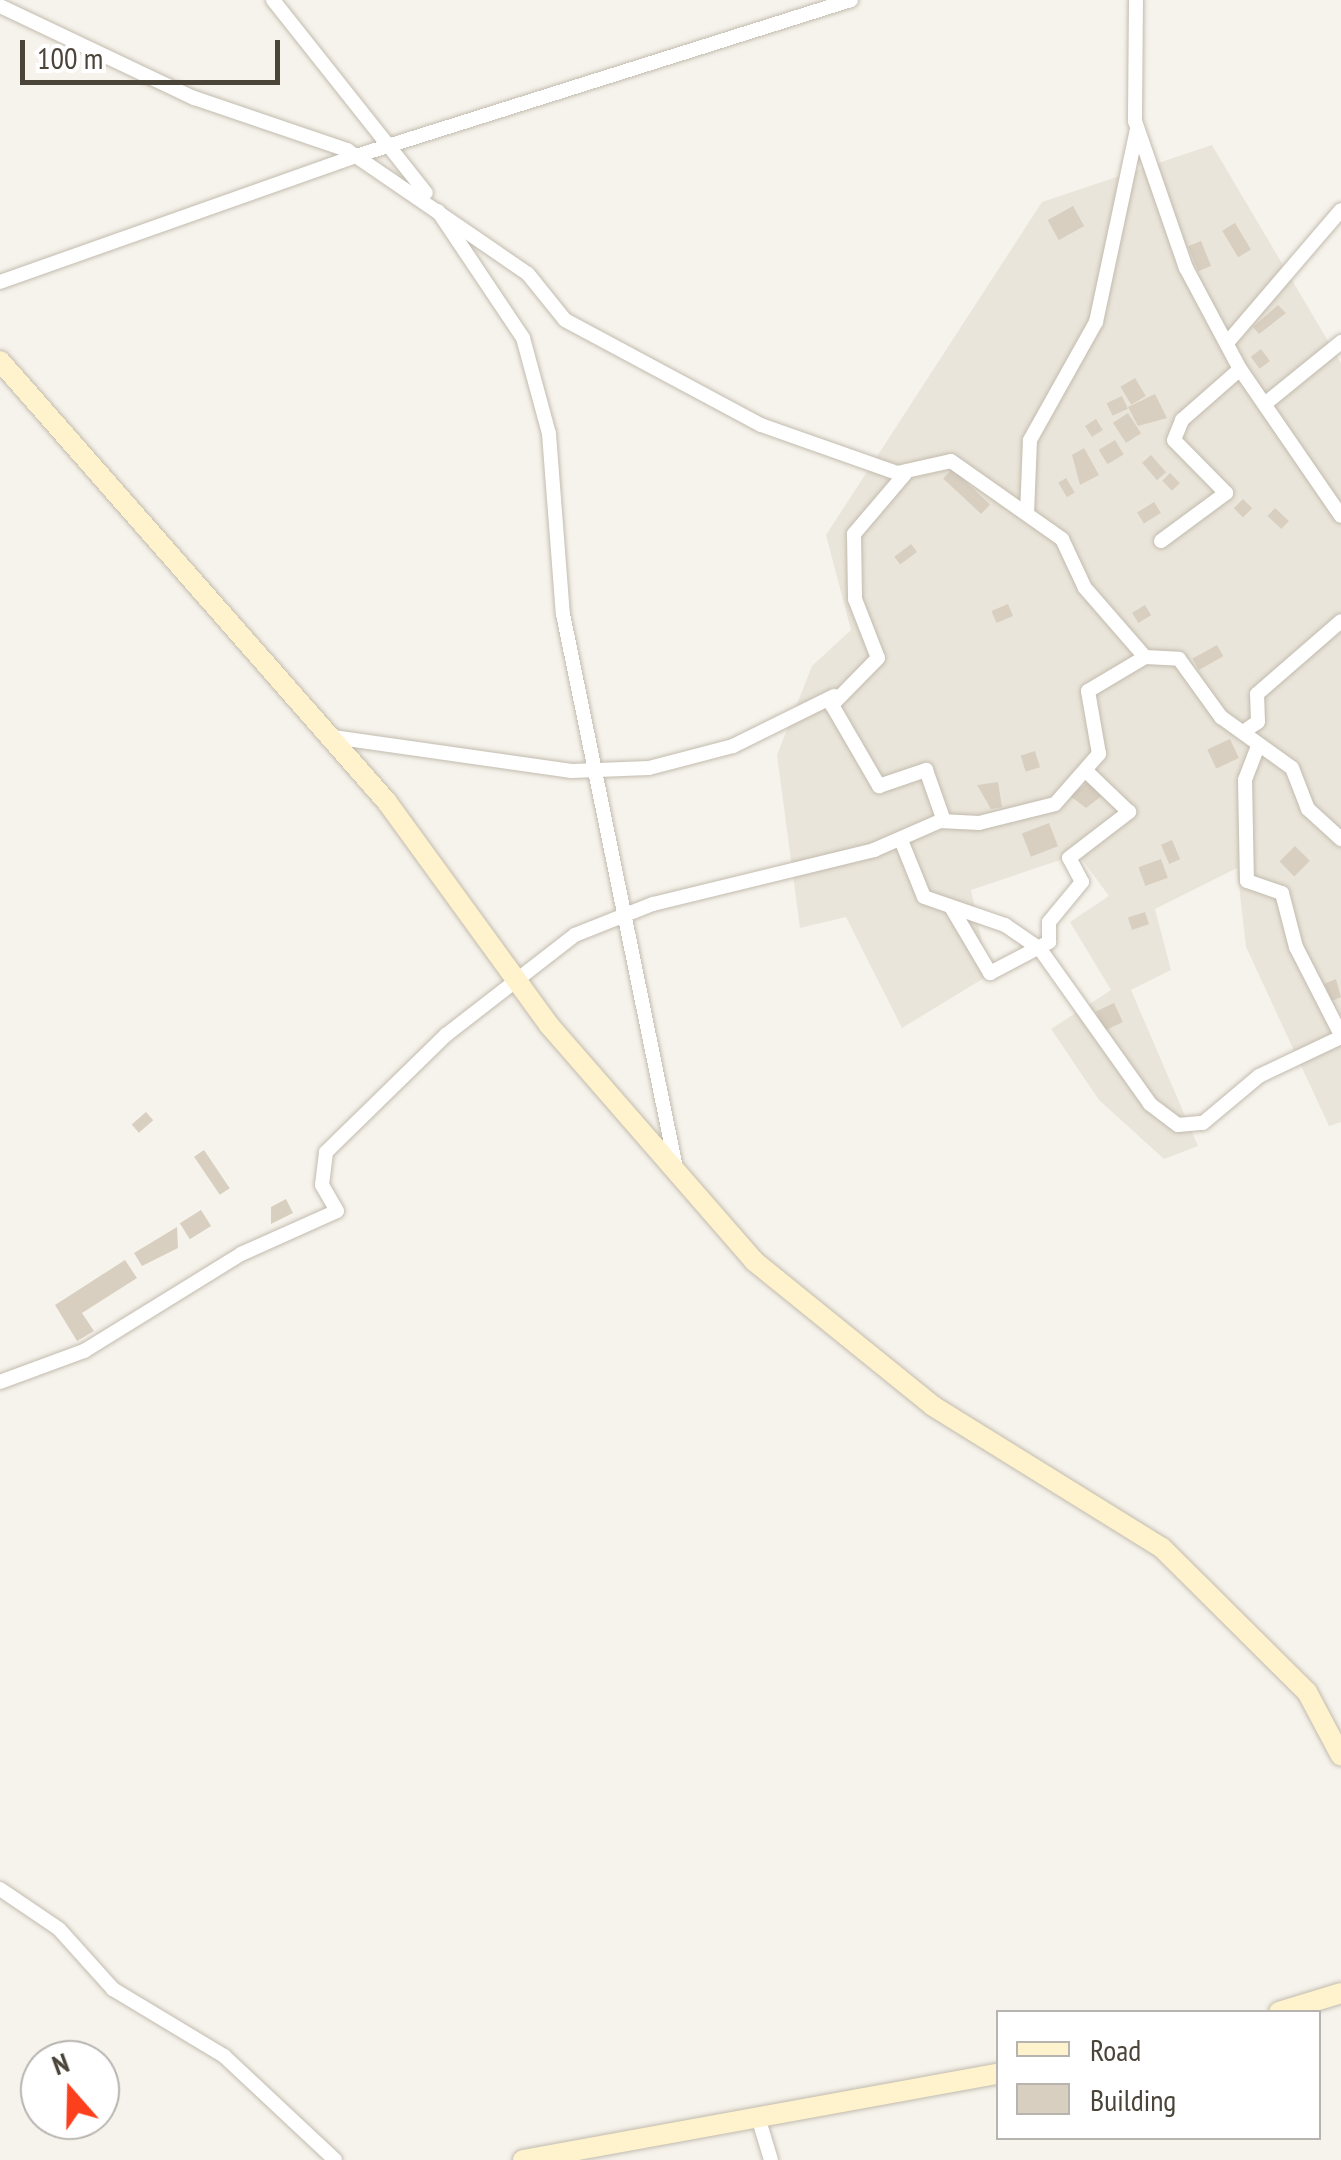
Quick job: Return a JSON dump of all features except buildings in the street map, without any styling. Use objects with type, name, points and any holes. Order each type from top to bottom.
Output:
[{"type":"street","points":[[273,0],[392,144],[523,338],[549,434],[563,614],[598,770],[678,1179]]},
{"type":"street","points":[[0,282],[392,144],[852,0]]},
{"type":"street","points":[[1027,514],[1030,440],[1096,322],[1137,128],[1136,0]]},
{"type":"street","points":[[0,6],[194,98],[356,156],[432,202],[528,274],[566,320],[761,424],[905,474]]},
{"type":"street","points":[[1137,128],[1186,268],[1240,369],[1341,516]]},
{"type":"street","points":[[1228,343],[1341,210]]},
{"type":"street","points":[[1266,403],[1341,342]]},
{"type":"street","points":[[0,361],[51,430],[332,737],[514,977],[678,1179],[834,1330],[933,1406],[1162,1548],[1307,1692],[1341,1756]]},
{"type":"street","points":[[1162,542],[1226,493],[1174,440],[1182,420],[1240,369]]},
{"type":"street","points":[[332,737],[598,770],[734,746],[834,696],[876,664],[855,599],[852,548],[876,499],[905,474],[952,461],[1062,539],[1085,588],[1144,657]]},
{"type":"street","points":[[1246,730],[1258,722],[1257,694],[1341,621]]},
{"type":"street","points":[[0,1382],[84,1351],[241,1254],[337,1211],[322,1185],[326,1152],[514,977],[575,935],[624,916],[901,840],[944,822],[1034,812],[1088,774],[1099,754],[1088,691],[1144,657],[1179,660],[1221,717],[1246,730],[1258,746],[1292,768],[1308,809],[1341,839]]},
{"type":"street","points":[[834,696],[879,786],[926,770],[944,822]]},
{"type":"street","points":[[901,840],[924,897],[1038,947],[1150,1104],[1178,1125],[1203,1123],[1259,1076],[1341,1036],[1296,947],[1282,893],[1247,881],[1246,780],[1258,746]]},
{"type":"street","points":[[951,907],[990,973],[1038,947],[1082,882],[1069,858],[1129,812],[1088,774]]},
{"type":"street","points":[[0,1888],[59,1929],[113,1989],[224,2056],[335,2160]]},
{"type":"street","points":[[1286,2010],[1341,1993]]},
{"type":"street","points":[[523,2160],[996,2074]]},
{"type":"street","points":[[758,2117],[771,2160]]},
{"type":"shaded area","points":[[1212,145],[1341,363],[1341,1122],[1329,1126],[1246,947],[1237,868],[1155,909],[1171,970],[1131,990],[1198,1146],[1164,1159],[1099,1100],[1051,1029],[1111,990],[1070,922],[1109,896],[1078,854],[971,890],[989,975],[902,1028],[846,917],[800,928],[777,755],[812,666],[851,630],[826,535],[1042,202]]}]
